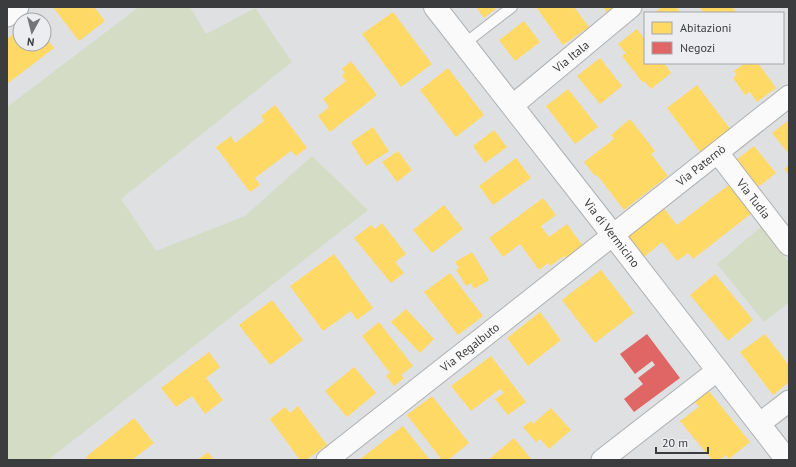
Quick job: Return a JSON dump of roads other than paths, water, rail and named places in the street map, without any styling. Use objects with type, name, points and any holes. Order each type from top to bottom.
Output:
[{"type":"main road","name":"Via di Vermicino","points":[[435,7],[787,460]]},
{"type":"street","points":[[7,16],[18,7]]},
{"type":"street","name":"Via Itala","points":[[512,106],[631,7]]},
{"type":"street","name":"Via Paternò","points":[[613,235],[789,96]]},
{"type":"street","name":"Via Tudia","points":[[718,152],[789,245]]},
{"type":"street","name":"Via Regalbuto","points":[[327,460],[613,235]]},
{"type":"street","points":[[602,460],[718,370]]},
{"type":"street","points":[[759,424],[789,401]]},
{"type":"lane","points":[[464,44],[512,7]]}]
